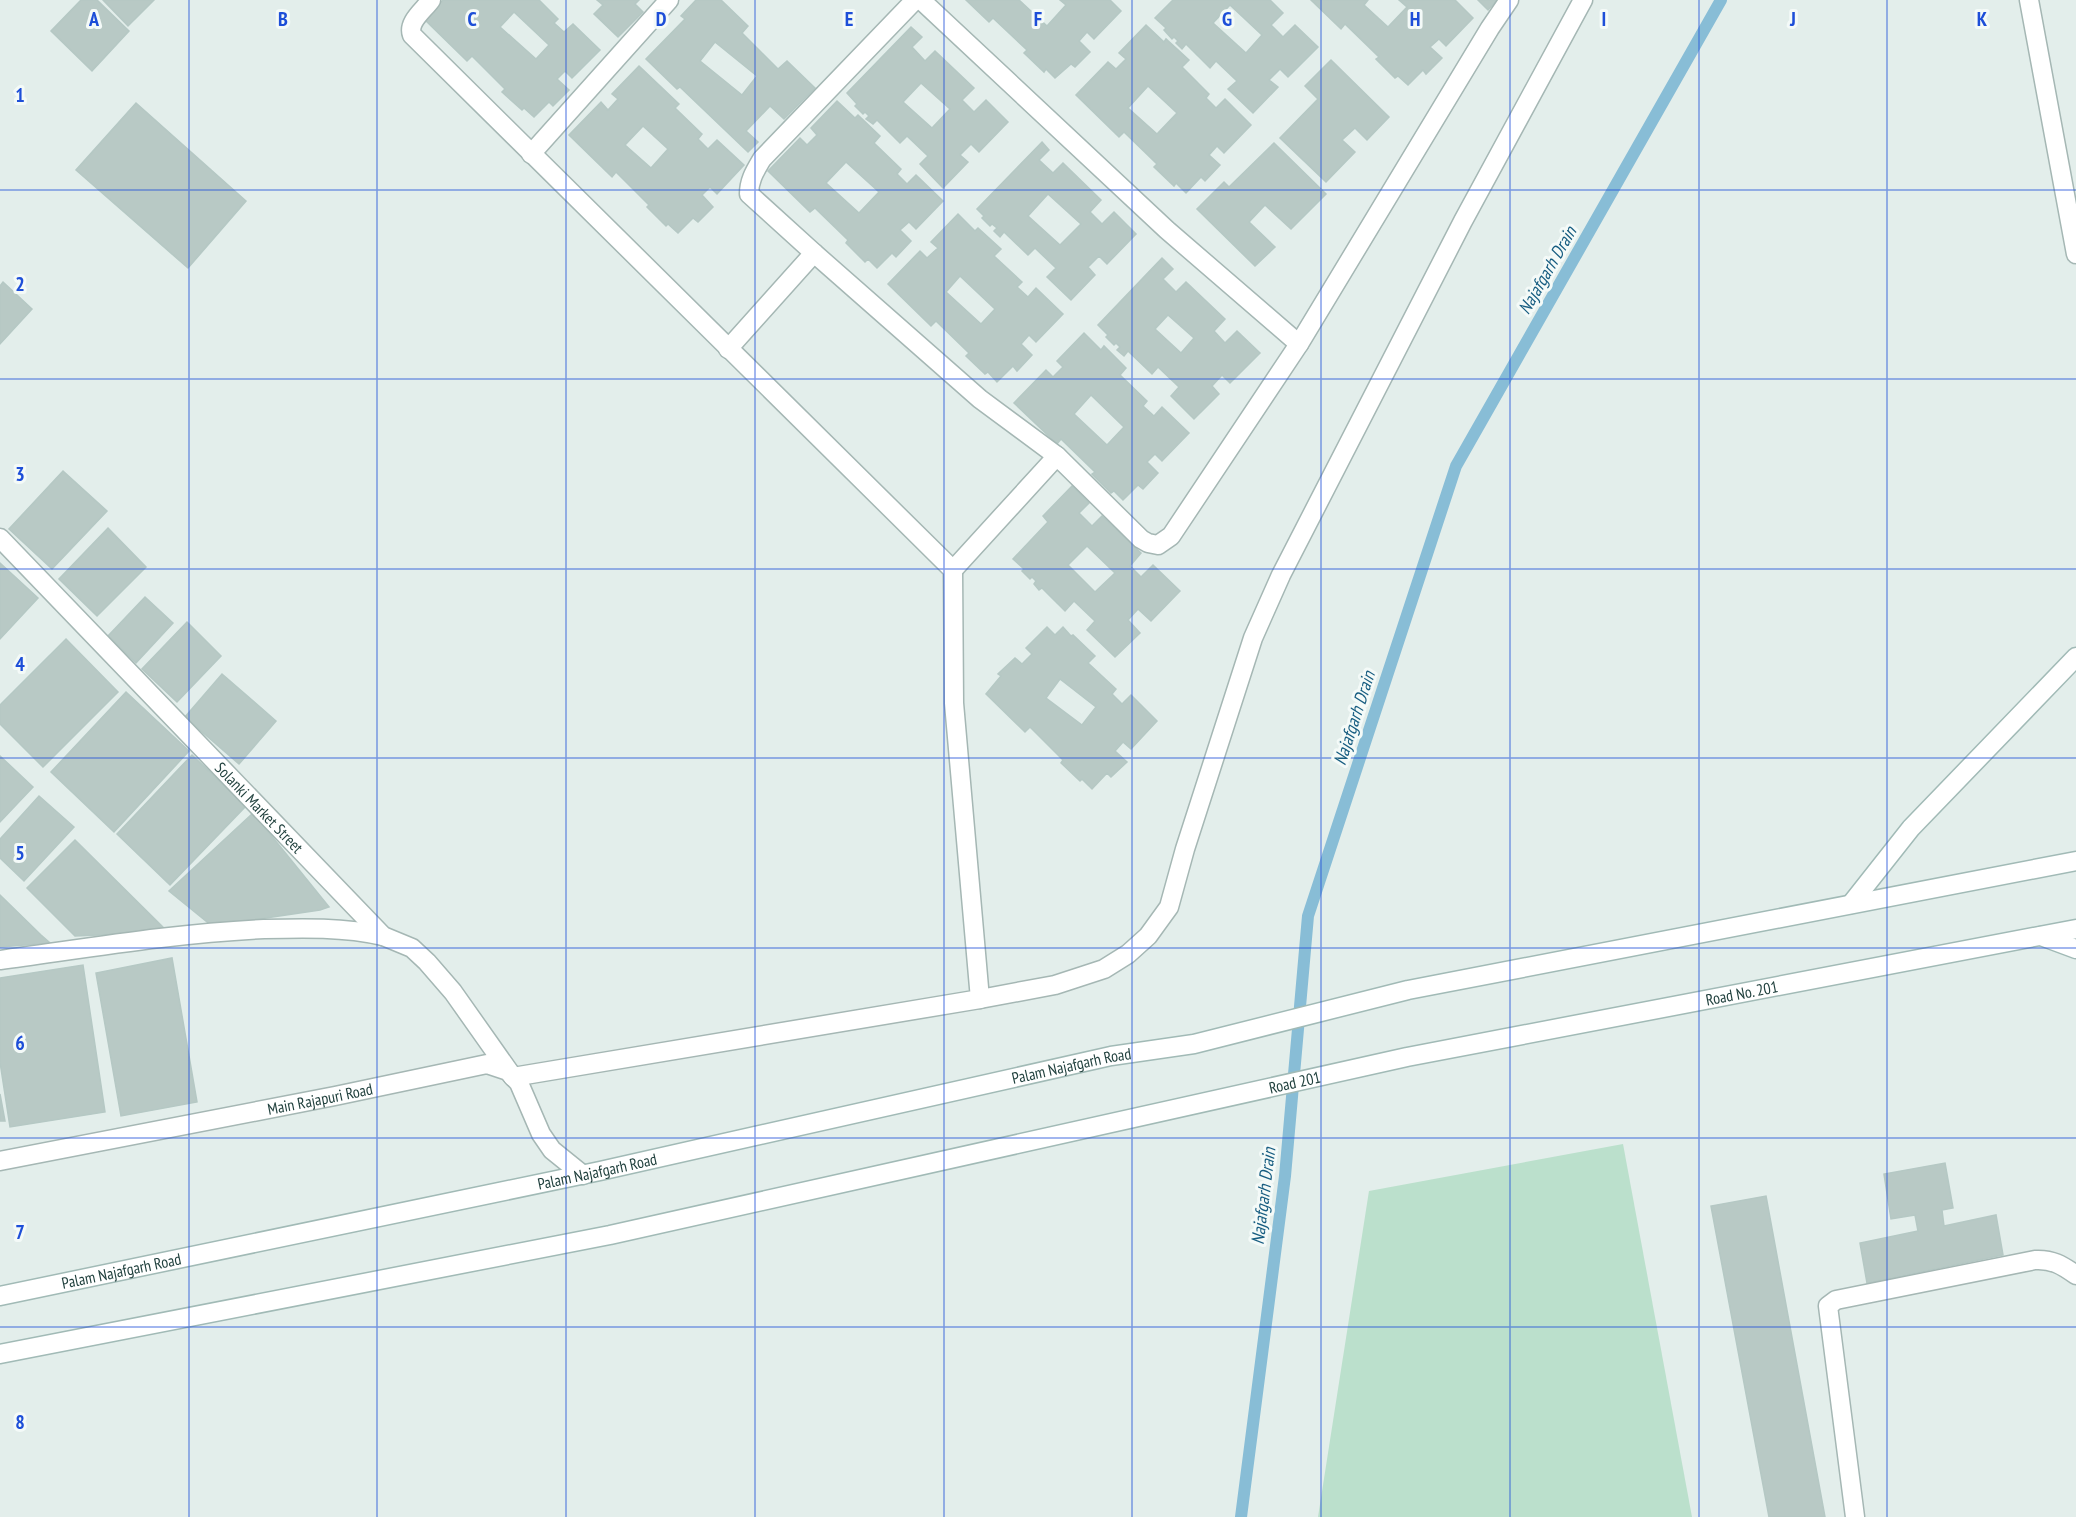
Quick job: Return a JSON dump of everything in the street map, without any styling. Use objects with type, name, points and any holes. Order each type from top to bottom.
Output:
[{"type":"street","points":[[431,0],[411,24],[412,35],[953,570]]},
{"type":"street","points":[[531,154],[669,0]]},
{"type":"street","points":[[915,0],[762,159],[749,184],[749,194],[980,399],[1057,456],[1141,539],[1158,545],[1171,536],[1299,344],[1509,0]]},
{"type":"street","points":[[921,0],[1167,230],[1299,344]]},
{"type":"street","points":[[513,1077],[1055,985],[1104,969],[1128,954],[1148,936],[1169,907],[1185,849],[1253,638],[1281,575],[1457,231],[1583,0]]},
{"type":"street","points":[[2029,0],[2076,254]]},
{"type":"street","points":[[728,349],[814,253]]},
{"type":"street","points":[[980,999],[954,703],[953,570],[1057,456]]},
{"type":"street","name":"Solanki Market Street","points":[[0,538],[383,936],[412,948],[427,962],[453,992],[513,1077]]},
{"type":"street","points":[[1851,904],[1911,828],[2076,657]]},
{"type":"street","points":[[1851,904],[2076,861]]},
{"type":"street","name":"Palam Najafgarh Road","points":[[0,1296],[583,1175],[1112,1056],[1194,1044],[1408,990],[1851,904]]},
{"type":"street","points":[[0,960],[217,931],[292,928],[361,931],[383,936]]},
{"type":"street","name":"Road No. 201","points":[[1407,1057],[2076,929]]},
{"type":"street","points":[[2039,935],[2076,949]]},
{"type":"street","name":"Road 201","points":[[0,1354],[609,1235],[1407,1057]]},
{"type":"street","name":"Main Rajapuri Road","points":[[0,1161],[487,1064],[508,1071],[513,1077]]},
{"type":"street","points":[[513,1077],[519,1083],[541,1134],[552,1150],[583,1175]]},
{"type":"street","points":[[1855,1517],[1828,1306],[1836,1300],[2035,1260],[2047,1260],[2061,1264],[2076,1275]]},
{"type":"green space","points":[[1623,1144],[1692,1517],[1318,1517],[1369,1191]]},
{"type":"building","points":[[81,0],[97,0],[129,31],[92,71],[51,31]]},
{"type":"building","points":[[103,0],[154,0],[128,26]]},
{"type":"building","points":[[443,0],[539,0],[558,19],[554,23],[564,32],[573,24],[600,50],[572,78],[565,71],[557,79],[569,90],[553,106],[549,102],[534,117],[524,108],[522,110],[502,92],[505,89],[472,56],[467,61],[425,20]],"holes":[[[514,12],[549,45],[536,59],[500,27]]]},
{"type":"building","points":[[597,0],[639,0],[635,4],[643,12],[618,37],[594,14],[603,5]]},
{"type":"building","points":[[696,0],[721,0],[748,26],[742,33],[778,69],[787,61],[815,88],[784,119],[770,106],[746,131],[758,142],[748,152],[680,87],[677,89],[646,59],[685,19],[681,16]],"holes":[[[715,42],[757,76],[742,95],[700,61]]]},
{"type":"building","points":[[966,0],[1019,0],[1047,26],[1066,5],[1060,0],[1110,0],[1121,11],[1094,39],[1087,32],[1079,41],[1090,52],[1075,67],[1071,64],[1055,78],[1046,69],[1044,72],[1024,53],[1027,50],[993,18],[989,22]]},
{"type":"building","points":[[1173,0],[1270,0],[1283,13],[1271,25],[1283,37],[1295,25],[1318,47],[1288,77],[1280,69],[1269,80],[1278,87],[1253,113],[1228,89],[1237,81],[1216,61],[1210,68],[1186,44],[1182,49],[1176,43],[1178,41],[1174,37],[1172,39],[1164,30],[1166,28],[1155,18]],"holes":[[[1230,5],[1262,35],[1246,53],[1213,23]]]},
{"type":"building","points":[[1311,0],[1368,0],[1364,5],[1388,27],[1407,7],[1399,0],[1455,0],[1473,18],[1446,46],[1439,39],[1430,47],[1442,58],[1426,74],[1423,70],[1408,85],[1398,76],[1395,78],[1376,59],[1379,57],[1345,24],[1341,29]]},
{"type":"building","points":[[1478,0],[1497,0],[1488,10]]},
{"type":"building","points":[[1146,25],[1164,42],[1166,39],[1189,60],[1182,67],[1209,94],[1206,98],[1216,108],[1225,99],[1251,125],[1224,153],[1217,146],[1209,155],[1220,165],[1205,181],[1201,177],[1186,193],[1176,183],[1174,186],[1154,167],[1157,164],[1124,132],[1119,137],[1076,95],[1108,62],[1116,69],[1126,59],[1119,53]],"holes":[[[1148,86],[1177,113],[1157,134],[1128,108]]]},
{"type":"building","points":[[911,27],[922,37],[912,47],[925,61],[935,51],[974,88],[962,100],[974,112],[986,100],[1008,122],[979,152],[971,144],[960,155],[968,162],[943,188],[920,164],[928,156],[907,136],[900,143],[877,120],[873,124],[866,119],[869,116],[865,112],[863,114],[855,106],[857,104],[847,93]],"holes":[[[921,83],[950,109],[932,128],[903,102]]]},
{"type":"building","points":[[1331,60],[1389,117],[1367,140],[1355,128],[1342,140],[1355,152],[1326,182],[1280,138],[1318,99],[1305,86]]},
{"type":"building","points":[[639,66],[679,104],[675,108],[702,134],[698,139],[708,149],[717,140],[744,165],[717,194],[710,187],[702,195],[713,207],[698,222],[693,218],[678,233],[668,224],[666,226],[616,172],[612,177],[569,135],[601,102],[608,110],[618,99],[612,94]],"holes":[[[643,126],[668,149],[651,168],[625,145]]]},
{"type":"building","points":[[837,101],[855,118],[858,115],[880,136],[874,143],[901,169],[897,174],[907,184],[916,175],[943,201],[916,229],[909,222],[900,230],[911,241],[896,257],[892,253],[877,268],[868,259],[865,262],[846,243],[848,240],[815,208],[810,212],[768,171],[800,138],[807,145],[817,135],[811,128]],"holes":[[[846,162],[879,192],[859,213],[826,183]]]},
{"type":"building","points":[[136,103],[246,201],[188,268],[76,170]]},
{"type":"building","points":[[1042,142],[1049,150],[1039,160],[1053,173],[1063,163],[1101,200],[1090,212],[1102,224],[1114,212],[1136,234],[1107,264],[1099,256],[1088,267],[1095,275],[1071,300],[1047,277],[1056,268],[1035,248],[1028,255],[1004,232],[1000,237],[994,231],[997,228],[992,224],[990,226],[977,209]],"holes":[[[1048,194],[1081,224],[1060,245],[1028,216]]]},
{"type":"building","points":[[1274,143],[1326,194],[1291,229],[1265,205],[1249,222],[1275,247],[1255,266],[1197,209],[1224,182],[1229,187]]},
{"type":"building","points":[[958,214],[975,231],[978,228],[1001,249],[994,256],[1022,282],[1017,287],[1028,297],[1036,288],[1063,314],[1036,342],[1029,335],[1021,344],[1032,355],[1017,371],[1013,366],[997,382],[988,372],[985,374],[966,356],[969,353],[936,321],[931,326],[888,284],[920,251],[927,258],[938,248],[931,242]],"holes":[[[960,276],[995,309],[981,324],[946,292]]]},
{"type":"building","points":[[1162,258],[1173,269],[1163,279],[1176,292],[1186,282],[1225,319],[1214,331],[1225,343],[1237,331],[1260,353],[1230,383],[1222,375],[1212,386],[1219,394],[1194,419],[1171,396],[1179,387],[1158,367],[1152,374],[1128,351],[1124,356],[1117,350],[1120,347],[1116,343],[1114,345],[1106,337],[1108,335],[1098,325]],"holes":[[[1168,315],[1194,338],[1181,353],[1155,329]]]},
{"type":"building","points":[[3,282],[32,309],[0,344],[0,286]]},
{"type":"building","points":[[1084,333],[1101,350],[1104,346],[1126,368],[1120,375],[1147,401],[1143,406],[1154,416],[1162,407],[1189,433],[1162,461],[1155,454],[1147,462],[1158,473],[1143,489],[1138,485],[1123,500],[1114,491],[1111,493],[1092,474],[1095,472],[1061,439],[1057,444],[1014,403],[1046,370],[1053,377],[1063,367],[1057,361]],"holes":[[[1091,395],[1124,427],[1107,445],[1074,414]]]},
{"type":"building","points":[[63,471],[107,511],[52,569],[9,529]]},
{"type":"building","points":[[1072,486],[1089,503],[1079,513],[1092,526],[1102,516],[1141,553],[1130,566],[1141,577],[1153,565],[1180,591],[1151,621],[1138,609],[1128,620],[1140,633],[1115,657],[1087,630],[1095,621],[1074,601],[1065,611],[1042,588],[1039,590],[1034,584],[1036,581],[1032,577],[1030,579],[1022,571],[1024,569],[1013,559],[1048,522],[1043,516]],"holes":[[[1087,546],[1115,573],[1095,592],[1068,565]]]},
{"type":"building","points":[[108,528],[146,567],[97,616],[59,579]]},
{"type":"building","points":[[0,563],[38,598],[0,639]]},
{"type":"building","points":[[145,597],[173,623],[136,663],[108,636]]},
{"type":"building","points":[[187,622],[221,656],[177,702],[142,669]]},
{"type":"building","points":[[1047,627],[1055,635],[1063,627],[1095,656],[1088,663],[1116,689],[1112,694],[1122,704],[1131,695],[1157,721],[1131,749],[1123,742],[1115,751],[1127,762],[1111,777],[1107,773],[1092,789],[1061,763],[1063,760],[1030,727],[1025,732],[986,694],[1001,676],[998,674],[1015,658],[1022,664],[1032,654],[1026,648]],"holes":[[[1060,679],[1096,707],[1082,725],[1046,698]]]},
{"type":"building","points":[[66,639],[118,692],[43,767],[0,724],[0,705]]},
{"type":"building","points":[[222,674],[276,721],[239,764],[185,717]]},
{"type":"building","points":[[126,692],[189,751],[114,832],[51,772]]},
{"type":"building","points":[[192,755],[246,806],[170,885],[117,834]]},
{"type":"building","points":[[0,756],[33,787],[0,822]]},
{"type":"building","points":[[39,796],[74,827],[24,881],[0,858],[0,839]]},
{"type":"building","points":[[253,813],[329,907],[212,926],[169,891]]},
{"type":"building","points":[[75,840],[168,932],[75,936],[27,888]]},
{"type":"building","points":[[0,895],[41,935],[50,943],[0,947]]},
{"type":"building","points":[[172,958],[197,1102],[121,1116],[96,973]]},
{"type":"building","points":[[83,965],[105,1112],[10,1127],[0,1062],[0,978]]},
{"type":"building","points":[[0,1094],[5,1121],[0,1121]]},
{"type":"building","points":[[1945,1163],[1953,1208],[1942,1210],[1944,1226],[1996,1215],[2003,1255],[1867,1283],[1860,1243],[1918,1231],[1915,1215],[1891,1219],[1884,1174]]},
{"type":"building","points":[[1766,1196],[1825,1517],[1769,1517],[1711,1206]]},
{"type":"waterway","name":"Najafgarh Drain","points":[[1241,1517],[1285,1176],[1308,916],[1456,466],[1721,0]]}]
